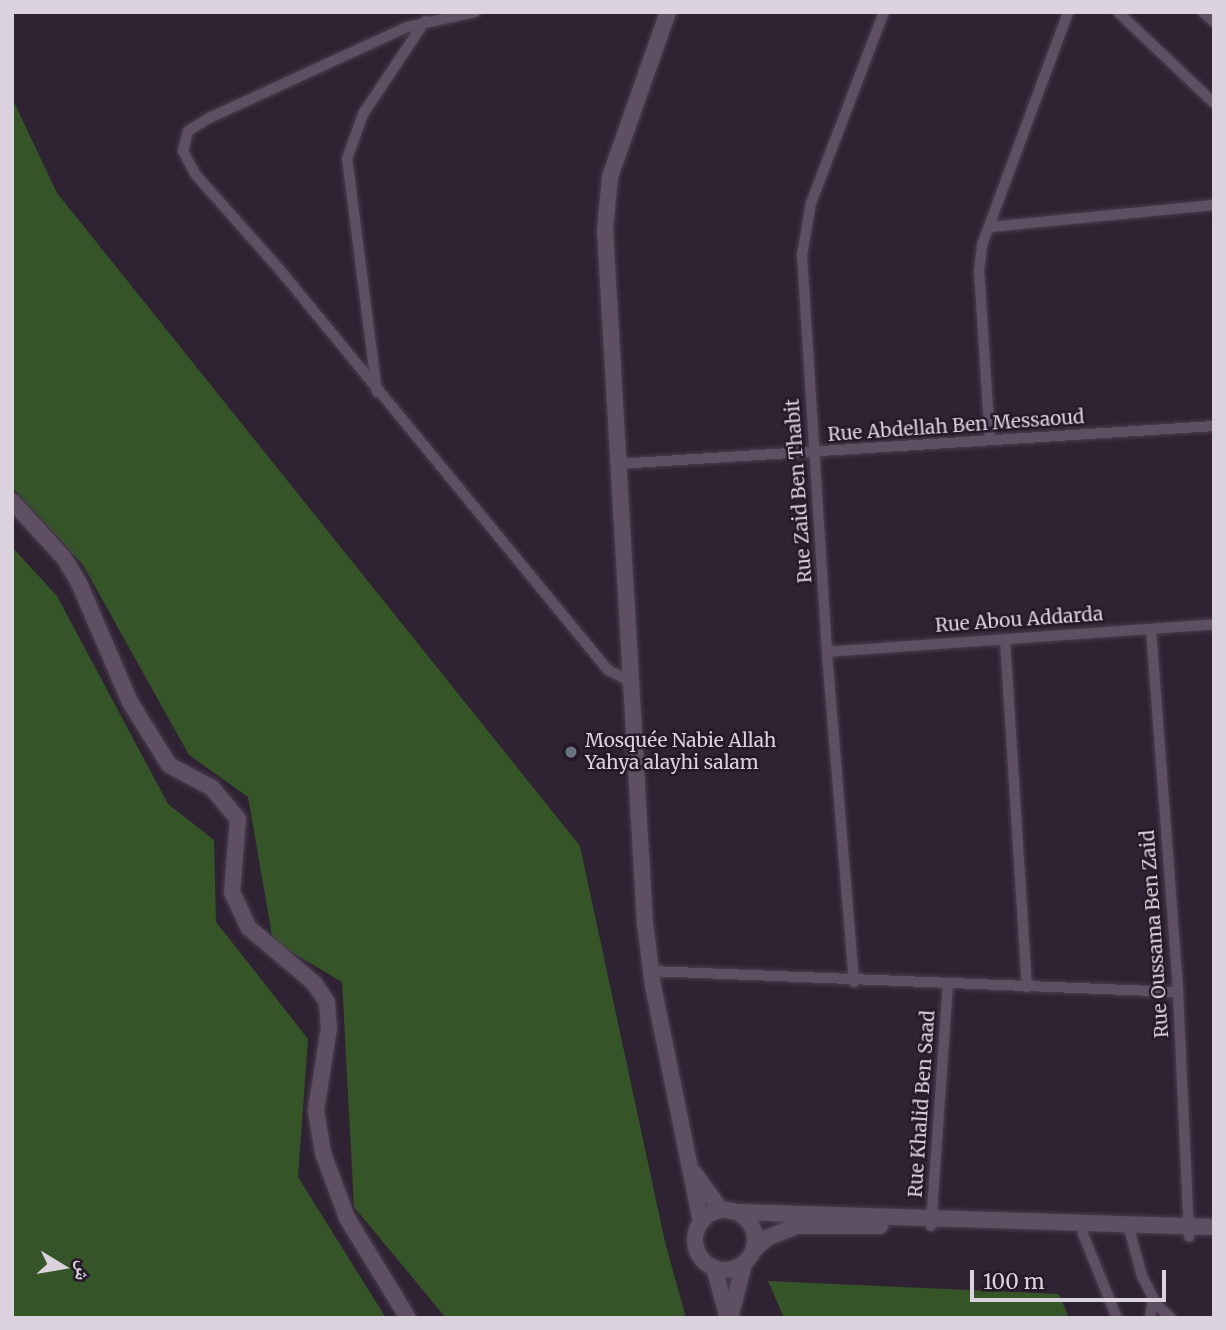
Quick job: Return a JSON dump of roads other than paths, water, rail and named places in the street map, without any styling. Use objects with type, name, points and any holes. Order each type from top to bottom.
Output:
[{"type":"street","points":[[475,12],[425,21],[209,118],[188,131],[183,142],[186,161],[280,270],[378,395],[608,670],[630,681]]},
{"type":"street","points":[[668,12],[620,147],[605,203],[630,681],[650,971],[701,1222],[695,1245],[701,1259],[714,1268],[730,1270],[744,1264]]},
{"type":"street","name":"Rue Zaid Ben Thabit","points":[[854,982],[813,453],[804,229],[822,169],[884,12]]},
{"type":"street","points":[[990,440],[979,271],[982,245],[1068,12]]},
{"type":"street","points":[[1118,12],[1214,103]]},
{"type":"street","points":[[1203,12],[1214,22]]},
{"type":"street","points":[[378,395],[347,159],[363,114],[425,21]]},
{"type":"street","points":[[990,227],[1214,205]]},
{"type":"street","name":"Rue Abdellah Ben Messaoud","points":[[617,464],[1214,426]]},
{"type":"street","points":[[12,501],[64,558],[79,583],[130,702],[169,765],[212,788],[238,819],[232,892],[249,928],[314,983],[327,1002],[329,1028],[316,1110],[323,1153],[347,1218],[408,1318]]},
{"type":"street","name":"Rue Abou Addarda","points":[[827,652],[1214,624]]},
{"type":"street","name":"Rue Oussama Ben Zaid","points":[[1151,629],[1178,992],[1189,1232]]},
{"type":"street","points":[[1005,639],[1027,987]]},
{"type":"street","points":[[650,971],[854,982],[1178,992]]},
{"type":"street","name":"Rue Khalid Ben Saad","points":[[931,1221],[948,985]]},
{"type":"street","points":[[691,1168],[729,1211],[753,1228],[754,1250]]},
{"type":"street","points":[[701,1222],[729,1211],[1189,1232],[1214,1238]]},
{"type":"street","points":[[729,1318],[744,1264],[754,1250],[768,1238],[797,1226],[931,1221]]},
{"type":"street","points":[[1189,1232],[1214,1227]]},
{"type":"street","points":[[1083,1228],[1117,1318]]},
{"type":"street","points":[[1128,1230],[1153,1298],[1171,1318]]},
{"type":"street","points":[[714,1268],[729,1318]]},
{"type":"street","points":[[1150,1318],[1153,1298]]},
{"type":"place","name":"Mosquée Nabie Allah Yahya alayhi salam","points":[[571,752]]}]
